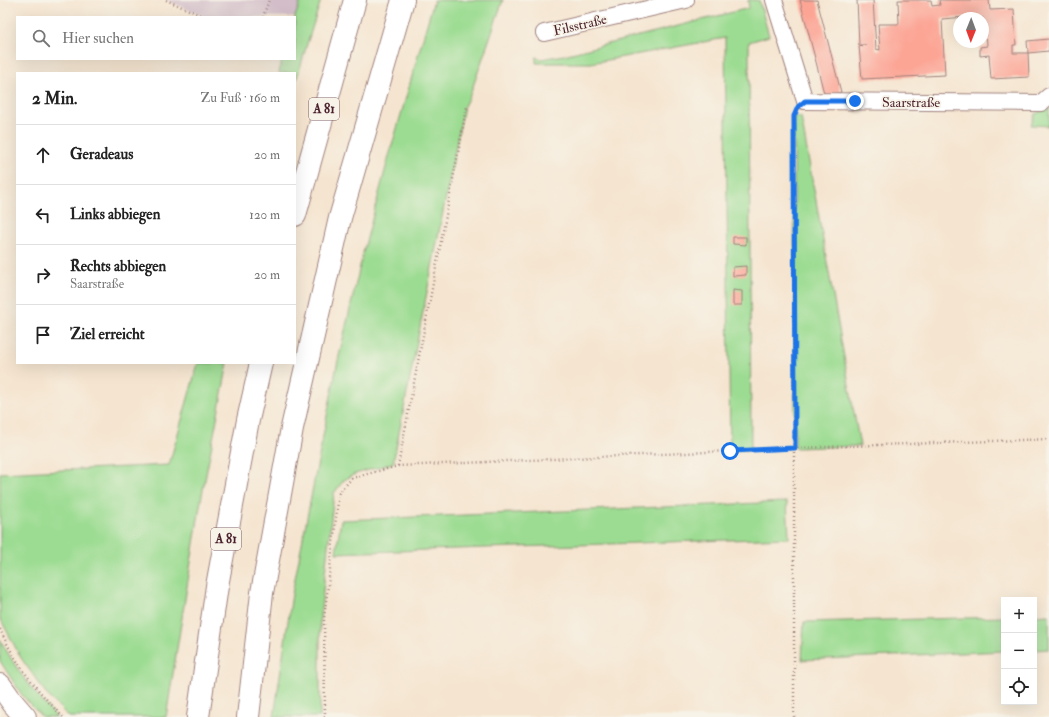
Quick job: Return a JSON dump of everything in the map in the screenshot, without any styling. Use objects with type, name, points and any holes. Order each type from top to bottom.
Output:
[{"type":"main road","name":"A 81","points":[[296,211],[355,0]]},
{"type":"main road","points":[[248,717],[262,593],[292,428],[340,218],[403,0]]},
{"type":"main road","name":"A 81","points":[[198,717],[217,586],[248,420],[261,364]]},
{"type":"main road","points":[[0,685],[25,717]]},
{"type":"street","name":"Filsstraße","points":[[544,33],[686,0]]},
{"type":"street","points":[[774,0],[805,101]]},
{"type":"street","name":"Saarstraße","points":[[805,101],[1041,103],[1049,96]]},
{"type":"path","points":[[166,0],[203,16]]},
{"type":"path","points":[[263,16],[269,0]]},
{"type":"path","points":[[794,717],[794,116],[798,107],[805,101]]},
{"type":"path","points":[[398,466],[467,106]]},
{"type":"path","points":[[325,717],[324,619],[339,493],[352,478],[398,466],[795,448],[1049,439]]},
{"type":"path","points":[[0,629],[17,662],[48,701],[63,717]]},
{"type":"shaded area","points":[[166,0],[301,0],[295,16],[203,16]]},
{"type":"green space","points":[[301,0],[321,0],[296,82],[296,72],[279,72],[282,60],[296,60],[295,16]]},
{"type":"green space","points":[[434,0],[503,0],[470,95],[464,106],[393,463],[355,474],[344,480],[334,493],[320,618],[320,717],[274,717],[292,594],[337,365],[363,253]]},
{"type":"green space","points":[[748,0],[759,0],[769,36],[749,42],[751,450],[730,451],[725,38],[591,63],[536,63],[536,57],[542,59],[564,55],[749,8]]},
{"type":"green space","points":[[1049,108],[1049,126],[1031,125],[1035,114]]},
{"type":"green space","points":[[794,116],[801,117],[860,446],[795,448]]},
{"type":"green space","points":[[198,364],[228,364],[201,500],[166,717],[69,717],[48,696],[21,658],[0,618],[0,473],[169,465]]},
{"type":"green space","points":[[787,502],[789,538],[336,553],[341,520]]},
{"type":"green space","points":[[1049,615],[1049,649],[1037,650],[1037,616]]},
{"type":"green space","points":[[1001,617],[1001,651],[802,660],[804,622]]},
{"type":"green space","points":[[0,639],[26,680],[40,699],[57,717],[42,717],[22,695],[0,661]]},
{"type":"building","points":[[800,0],[817,0],[841,92],[825,97]]},
{"type":"building","points":[[857,0],[873,0],[876,49],[880,50],[878,24],[899,24],[898,0],[931,0],[932,6],[940,5],[939,0],[989,0],[990,10],[1014,9],[1016,45],[1013,45],[1013,53],[1028,53],[1029,77],[991,79],[989,55],[980,56],[980,48],[989,48],[989,12],[953,12],[953,18],[942,19],[945,75],[862,79],[859,46],[866,45],[859,45]]},
{"type":"building","points":[[1049,39],[1049,51],[1028,53],[1027,41]]},
{"type":"building","points":[[733,237],[746,237],[746,245],[733,244]]},
{"type":"building","points":[[746,266],[746,275],[733,276],[733,267]]},
{"type":"building","points":[[733,290],[742,291],[742,305],[733,305]]},
{"type":"route","points":[[730,451],[795,448],[794,116],[798,107],[805,101],[855,101]]}]
